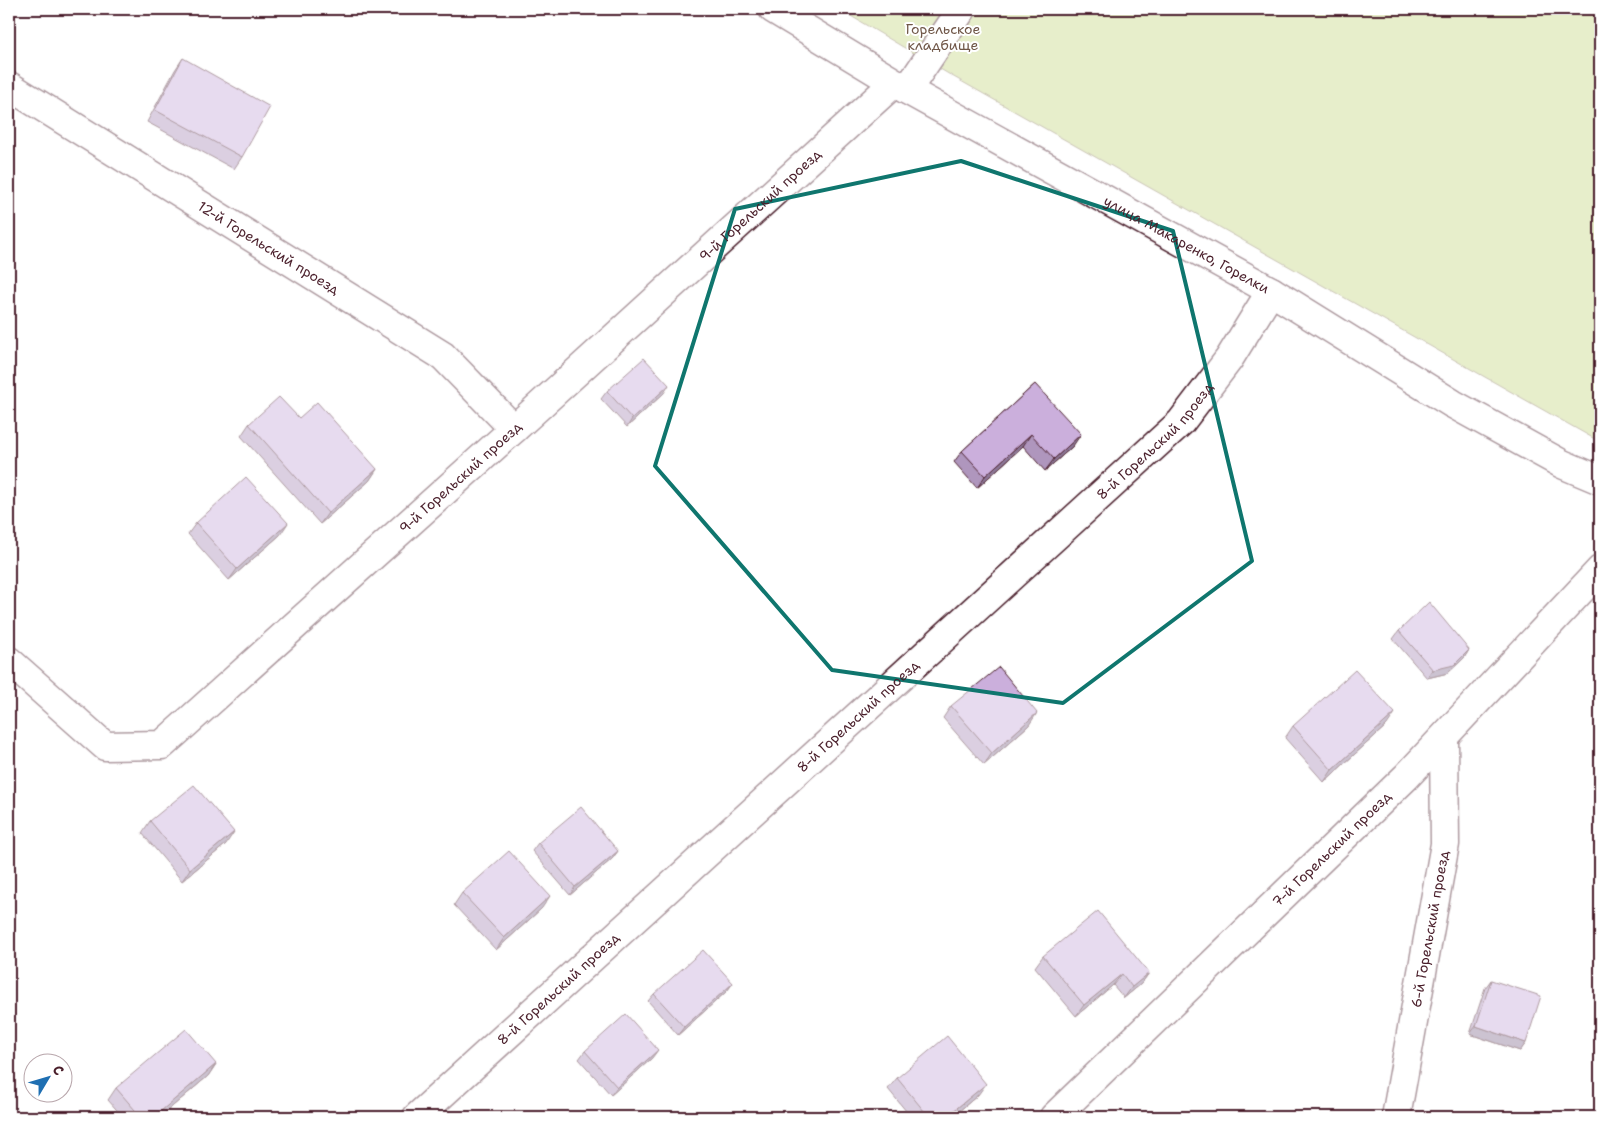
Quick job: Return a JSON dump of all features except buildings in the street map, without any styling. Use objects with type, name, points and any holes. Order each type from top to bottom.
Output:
[{"type":"street","name":"улица Макаренко, Горелки","points":[[773,9],[900,86],[1271,290],[1453,404],[1562,464],[1600,480]]},
{"type":"street","name":"9-й Горельский проезд","points":[[9,661],[105,746],[162,745],[900,86],[962,9]]},
{"type":"street","name":"12-й Горельский проезд","points":[[9,86],[443,356],[514,429]]},
{"type":"street","name":"8-й Горельский проезд","points":[[418,1117],[1181,422],[1229,359],[1271,290]]},
{"type":"street","points":[[1562,464],[1600,464]]},
{"type":"street","name":"7-й Горельский проезд","points":[[1054,1117],[1399,784],[1600,570]]},
{"type":"street","name":"6-й Горельский проезд","points":[[1396,1117],[1445,844],[1444,738]]},
{"type":"highlighted area","points":[[961,161],[1173,231],[1252,561],[1063,703],[832,670],[655,466],[735,209]]},
{"type":"green space","name":"Горельское кладбище","points":[[839,9],[1600,9],[1600,442],[952,76]]}]
